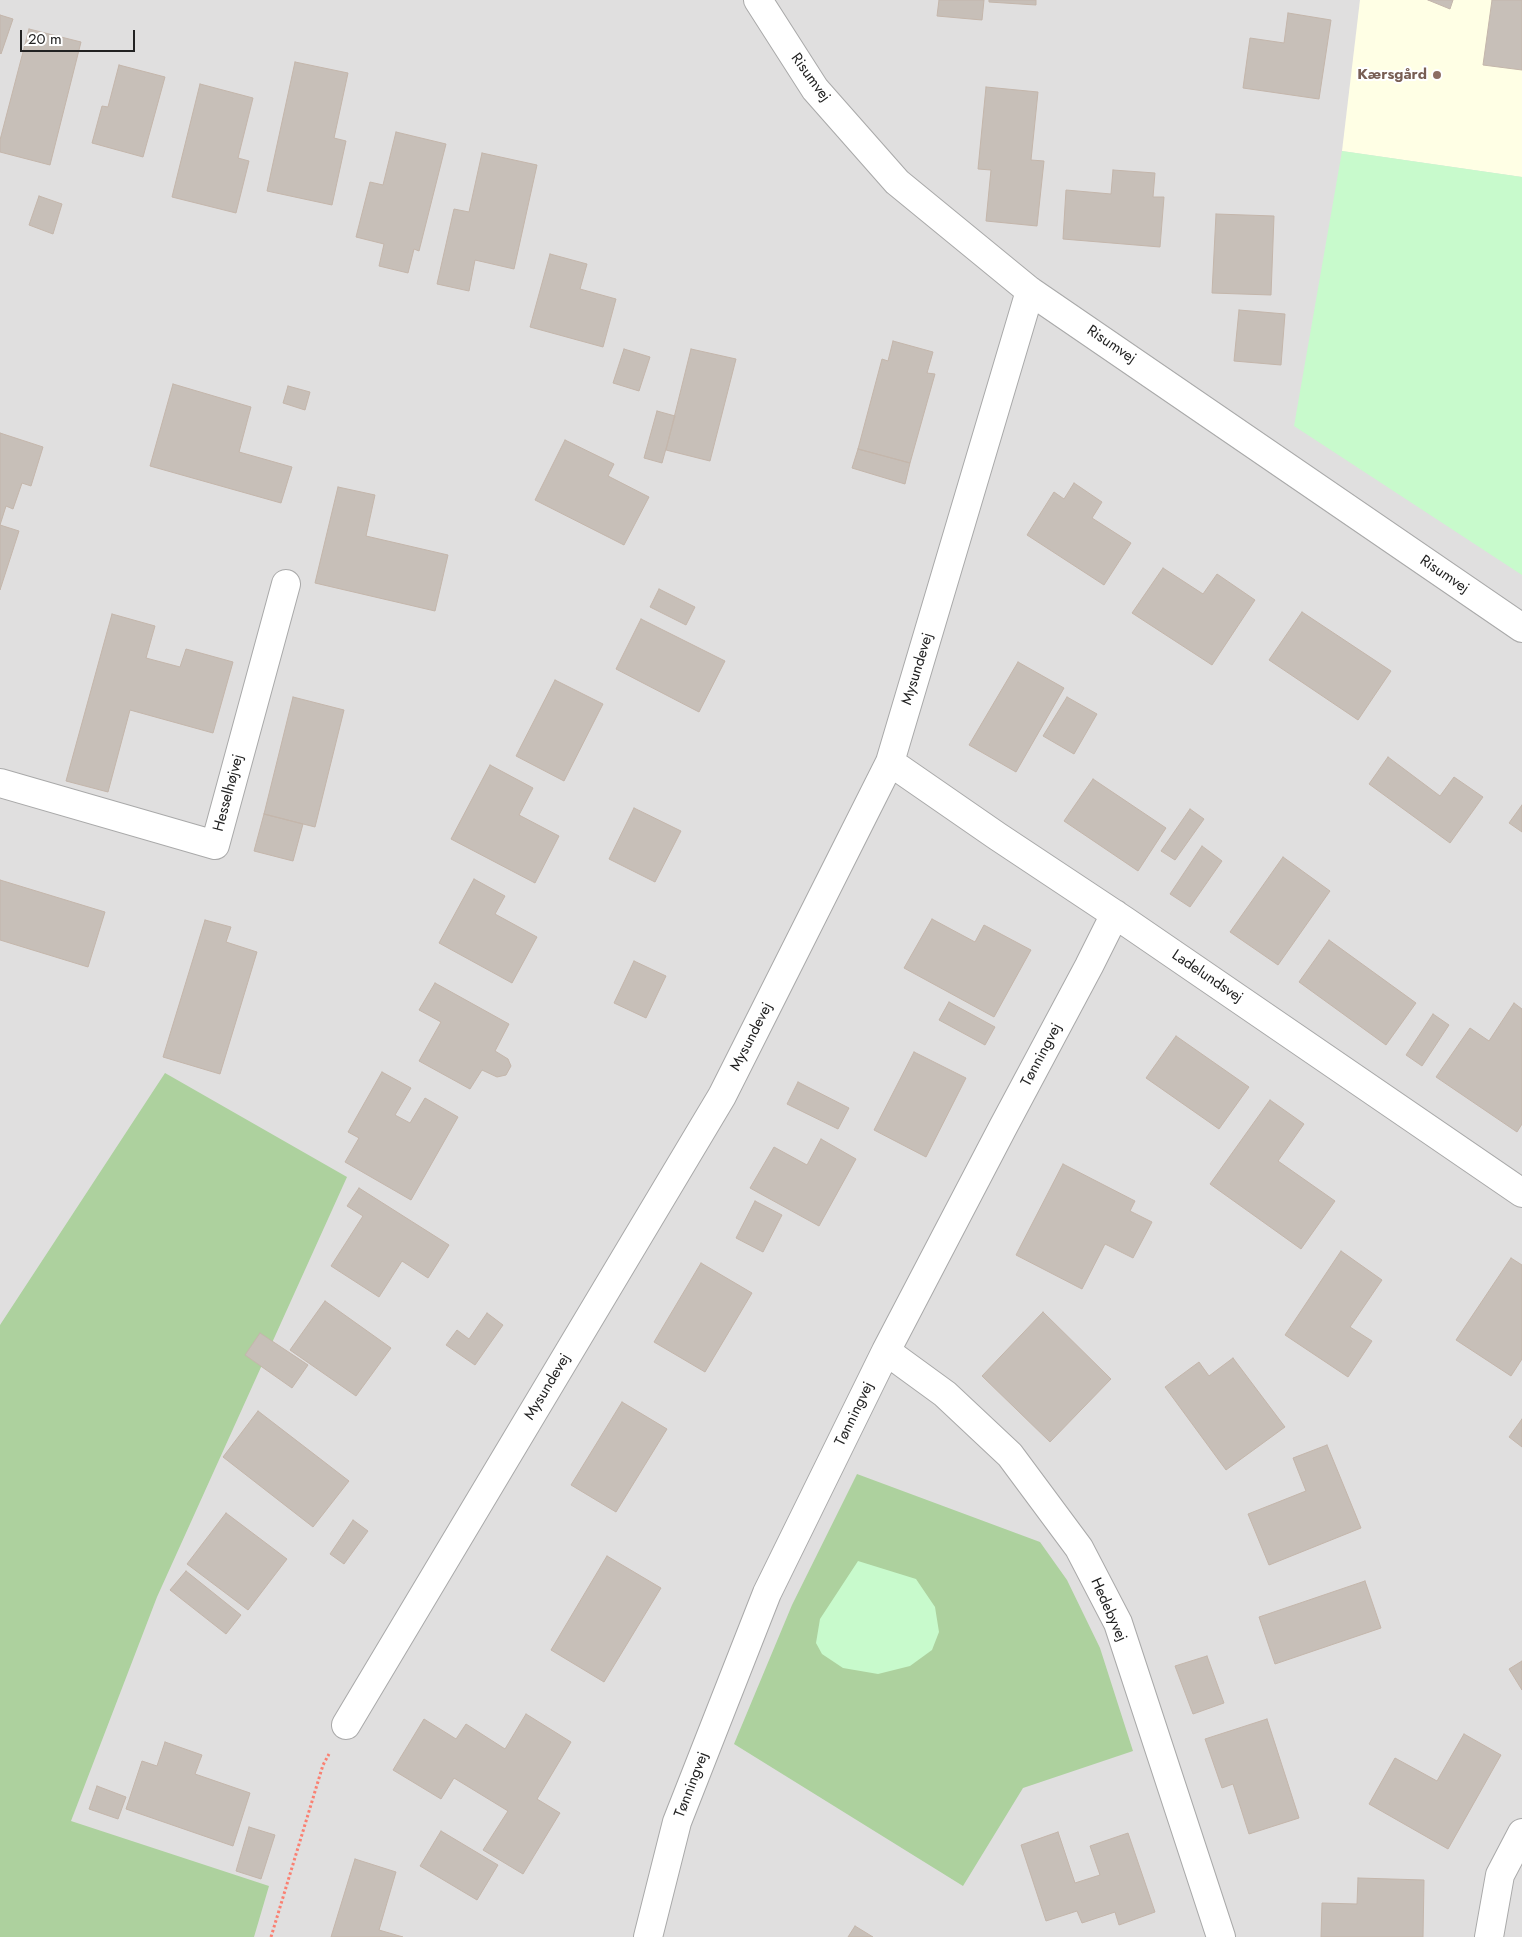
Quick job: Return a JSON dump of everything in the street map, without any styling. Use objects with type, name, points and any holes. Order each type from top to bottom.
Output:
[{"type":"street","name":"Risumvej","points":[[758,0],[815,89],[897,182],[1030,290],[1522,628]]},
{"type":"street","name":"Mysundevej","points":[[346,1725],[722,1096],[890,762],[1030,290]]},
{"type":"street","name":"Hesselhøjvej","points":[[0,783],[215,845],[286,584]]},
{"type":"street","name":"Ladelundsvej","points":[[890,762],[1522,1193]]},
{"type":"street","name":"Tønningvej","points":[[648,1937],[677,1822],[767,1593],[886,1351],[1115,914]]},
{"type":"street","name":"Hedebyvej","points":[[886,1351],[945,1394],[1010,1455],[1079,1548],[1118,1623],[1221,1937]]},
{"type":"street","points":[[1489,1937],[1500,1875],[1522,1833]]},
{"type":"path","points":[[271,1937],[323,1765],[346,1725]]},
{"type":"shaded area","points":[[0,0],[1522,0],[1522,1937],[0,1937]]},
{"type":"shaded area","name":"Kærsgård","points":[[1360,0],[1522,0],[1522,177],[1342,151]]},
{"type":"green space","points":[[1342,151],[1522,177],[1522,575],[1294,426]]},
{"type":"green space","points":[[165,1073],[347,1177],[157,1597],[71,1821],[269,1886],[254,1937],[0,1937],[0,1325]]},
{"type":"green space","points":[[857,1474],[1040,1542],[1067,1580],[1100,1648],[1133,1751],[1023,1788],[963,1886],[734,1744],[792,1605]]},
{"type":"green space","points":[[858,1561],[916,1579],[935,1607],[939,1632],[932,1650],[910,1666],[878,1674],[843,1668],[822,1654],[816,1643],[820,1619]]},
{"type":"building","points":[[939,0],[984,0],[982,20],[937,16]]},
{"type":"building","points":[[989,0],[1036,0],[1036,5],[989,2]]},
{"type":"building","points":[[1428,0],[1453,0],[1450,9]]},
{"type":"building","points":[[1492,0],[1522,0],[1522,70],[1483,65]]},
{"type":"building","points":[[1288,13],[1331,20],[1319,99],[1243,88],[1250,38],[1284,43]]},
{"type":"building","points":[[0,15],[13,19],[1,54],[0,53]]},
{"type":"building","points":[[29,29],[81,42],[50,165],[0,152],[0,140]]},
{"type":"building","points":[[295,62],[348,73],[334,138],[346,141],[332,205],[267,191]]},
{"type":"building","points":[[119,65],[165,77],[143,157],[92,143],[102,106],[108,107]]},
{"type":"building","points":[[200,84],[253,98],[238,158],[249,161],[236,213],[172,197]]},
{"type":"building","points":[[986,87],[1038,92],[1031,160],[1044,161],[1037,226],[986,221],[991,170],[978,169]]},
{"type":"building","points":[[396,132],[446,144],[419,251],[414,249],[408,273],[379,266],[384,244],[356,237],[370,182],[383,185]]},
{"type":"building","points":[[482,153],[537,165],[514,269],[475,260],[469,291],[437,284],[454,209],[469,212]]},
{"type":"building","points":[[1113,170],[1155,173],[1153,197],[1164,197],[1160,247],[1063,239],[1066,190],[1111,194]]},
{"type":"building","points":[[39,196],[62,204],[53,234],[29,225]]},
{"type":"building","points":[[1216,214],[1274,216],[1271,295],[1212,293]]},
{"type":"building","points":[[550,254],[587,264],[580,289],[616,299],[603,347],[530,327]]},
{"type":"building","points":[[1239,310],[1285,314],[1281,365],[1234,361]]},
{"type":"building","points":[[893,341],[933,352],[927,373],[935,374],[910,463],[858,449],[882,359],[888,361]]},
{"type":"building","points":[[624,349],[650,357],[639,391],[613,383]]},
{"type":"building","points":[[691,349],[736,359],[710,461],[666,450]]},
{"type":"building","points":[[173,384],[251,407],[239,452],[292,467],[281,503],[150,466]]},
{"type":"building","points":[[288,386],[310,392],[305,410],[283,403]]},
{"type":"building","points":[[657,411],[675,416],[662,463],[644,458]]},
{"type":"building","points":[[0,433],[43,447],[31,486],[22,483],[13,509],[6,506],[0,525]]},
{"type":"building","points":[[565,440],[614,464],[608,476],[649,497],[624,545],[535,500]]},
{"type":"building","points":[[858,449],[910,463],[905,484],[852,468]]},
{"type":"building","points":[[1074,483],[1102,502],[1092,518],[1131,543],[1104,585],[1027,535],[1054,492],[1064,499]]},
{"type":"building","points":[[338,487],[375,495],[366,536],[448,555],[435,611],[315,583]]},
{"type":"building","points":[[0,525],[19,531],[0,590]]},
{"type":"building","points":[[1163,568],[1203,594],[1217,574],[1255,600],[1212,665],[1132,613]]},
{"type":"building","points":[[659,589],[695,607],[686,625],[650,607]]},
{"type":"building","points":[[1302,612],[1391,671],[1358,720],[1269,660]]},
{"type":"building","points":[[112,614],[155,626],[146,658],[180,667],[186,649],[233,662],[213,733],[130,710],[108,792],[66,781]]},
{"type":"building","points":[[641,619],[725,661],[699,712],[616,669]]},
{"type":"building","points":[[1018,662],[1064,688],[1016,772],[969,745]]},
{"type":"building","points":[[555,680],[603,704],[564,781],[516,756]]},
{"type":"building","points":[[293,697],[344,710],[315,827],[264,814]]},
{"type":"building","points":[[1067,697],[1097,714],[1074,754],[1043,736]]},
{"type":"building","points":[[1388,757],[1440,796],[1454,777],[1483,797],[1450,843],[1369,784]]},
{"type":"building","points":[[490,765],[533,788],[519,815],[559,836],[535,883],[451,839]]},
{"type":"building","points":[[1093,779],[1166,828],[1138,871],[1064,821]]},
{"type":"building","points":[[1522,805],[1522,832],[1509,823]]},
{"type":"building","points":[[634,808],[681,831],[655,882],[609,859]]},
{"type":"building","points":[[1190,809],[1204,819],[1175,860],[1161,851]]},
{"type":"building","points":[[264,814],[303,824],[293,861],[254,851]]},
{"type":"building","points":[[1202,846],[1222,861],[1190,907],[1170,894]]},
{"type":"building","points":[[1283,857],[1330,891],[1278,965],[1230,932]]},
{"type":"building","points":[[474,879],[505,896],[495,914],[537,937],[512,983],[439,943]]},
{"type":"building","points":[[0,880],[105,912],[88,967],[0,940]]},
{"type":"building","points":[[932,919],[975,942],[984,925],[1031,950],[994,1017],[904,968]]},
{"type":"building","points":[[205,920],[231,927],[226,942],[257,952],[220,1074],[163,1057]]},
{"type":"building","points":[[1329,940],[1416,1003],[1386,1045],[1299,982]]},
{"type":"building","points":[[634,961],[666,976],[646,1018],[614,1003]]},
{"type":"building","points":[[435,983],[509,1024],[495,1051],[508,1059],[511,1066],[506,1075],[497,1077],[482,1070],[470,1089],[419,1061],[441,1022],[419,1010]]},
{"type":"building","points":[[949,1002],[995,1027],[985,1045],[939,1020]]},
{"type":"building","points":[[1514,1003],[1522,1009],[1522,1124],[1517,1132],[1436,1077],[1470,1028],[1489,1041]]},
{"type":"building","points":[[1433,1014],[1449,1025],[1422,1066],[1406,1055]]},
{"type":"building","points":[[1176,1036],[1249,1087],[1219,1129],[1146,1078]]},
{"type":"building","points":[[914,1052],[966,1078],[926,1157],[874,1130]]},
{"type":"building","points":[[382,1072],[411,1088],[395,1115],[410,1123],[425,1098],[458,1117],[411,1200],[345,1162],[359,1138],[348,1132]]},
{"type":"building","points":[[798,1082],[849,1108],[838,1129],[787,1104]]},
{"type":"building","points":[[1270,1100],[1304,1124],[1278,1161],[1335,1201],[1301,1249],[1210,1184]]},
{"type":"building","points":[[821,1139],[856,1159],[819,1226],[750,1188],[774,1147],[807,1165]]},
{"type":"building","points":[[1063,1164],[1135,1201],[1130,1211],[1152,1222],[1133,1258],[1105,1244],[1082,1289],[1016,1255]]},
{"type":"building","points":[[359,1188],[449,1245],[428,1278],[402,1261],[379,1297],[331,1266],[363,1216],[347,1206]]},
{"type":"building","points":[[755,1201],[782,1215],[763,1252],[736,1238]]},
{"type":"building","points":[[1341,1251],[1382,1280],[1350,1327],[1372,1341],[1348,1377],[1285,1335]]},
{"type":"building","points":[[1511,1258],[1522,1265],[1522,1359],[1511,1376],[1456,1340]]},
{"type":"building","points":[[701,1263],[752,1293],[705,1372],[654,1342]]},
{"type":"building","points":[[325,1301],[391,1348],[356,1396],[290,1350]]},
{"type":"building","points":[[1043,1312],[1111,1379],[1050,1442],[982,1376]]},
{"type":"building","points":[[487,1313],[503,1325],[475,1365],[446,1345],[457,1330],[469,1339]]},
{"type":"building","points":[[260,1333],[308,1365],[292,1388],[245,1355]]},
{"type":"building","points":[[1233,1358],[1285,1427],[1226,1470],[1165,1387],[1199,1362],[1209,1376]]},
{"type":"building","points":[[622,1402],[667,1429],[616,1512],[571,1485]]},
{"type":"building","points":[[258,1411],[349,1481],[313,1527],[223,1457]]},
{"type":"building","points":[[1522,1419],[1522,1447],[1509,1437]]},
{"type":"building","points":[[1327,1445],[1361,1528],[1269,1565],[1248,1514],[1306,1491],[1293,1458]]},
{"type":"building","points":[[226,1513],[287,1559],[248,1610],[187,1564]]},
{"type":"building","points":[[353,1520],[368,1531],[344,1564],[330,1554]]},
{"type":"building","points":[[607,1556],[661,1588],[604,1682],[551,1650]]},
{"type":"building","points":[[186,1571],[241,1615],[226,1634],[170,1590]]},
{"type":"building","points":[[1365,1581],[1381,1628],[1275,1664],[1259,1617]]},
{"type":"building","points":[[1207,1656],[1224,1703],[1193,1714],[1175,1666]]},
{"type":"building","points":[[1522,1661],[1522,1690],[1509,1669]]},
{"type":"building","points":[[526,1714],[571,1742],[537,1799],[560,1813],[523,1874],[483,1850],[508,1811],[454,1778],[441,1799],[393,1770],[424,1719],[456,1739],[466,1724],[505,1749]]},
{"type":"building","points":[[1267,1719],[1299,1818],[1249,1834],[1233,1784],[1222,1788],[1205,1739]]},
{"type":"building","points":[[1464,1734],[1501,1755],[1448,1849],[1369,1804],[1395,1758],[1437,1781]]},
{"type":"building","points":[[165,1742],[202,1755],[195,1774],[250,1793],[233,1846],[126,1809],[142,1761],[157,1766]]},
{"type":"building","points":[[97,1786],[126,1797],[118,1819],[89,1809]]},
{"type":"building","points":[[249,1827],[275,1835],[261,1879],[236,1871]]},
{"type":"building","points":[[441,1831],[498,1865],[477,1900],[420,1866]]},
{"type":"building","points":[[1058,1832],[1075,1883],[1100,1875],[1090,1846],[1128,1833],[1155,1912],[1119,1925],[1115,1912],[1082,1923],[1077,1911],[1046,1921],[1021,1845]]},
{"type":"building","points":[[355,1859],[396,1872],[379,1930],[403,1937],[331,1937]]},
{"type":"building","points":[[1358,1878],[1424,1880],[1423,1937],[1321,1937],[1322,1903],[1357,1904]]},
{"type":"building","points":[[855,1926],[873,1937],[848,1937]]},
{"type":"place","name":"Kærsgård","points":[[1437,75]]}]
